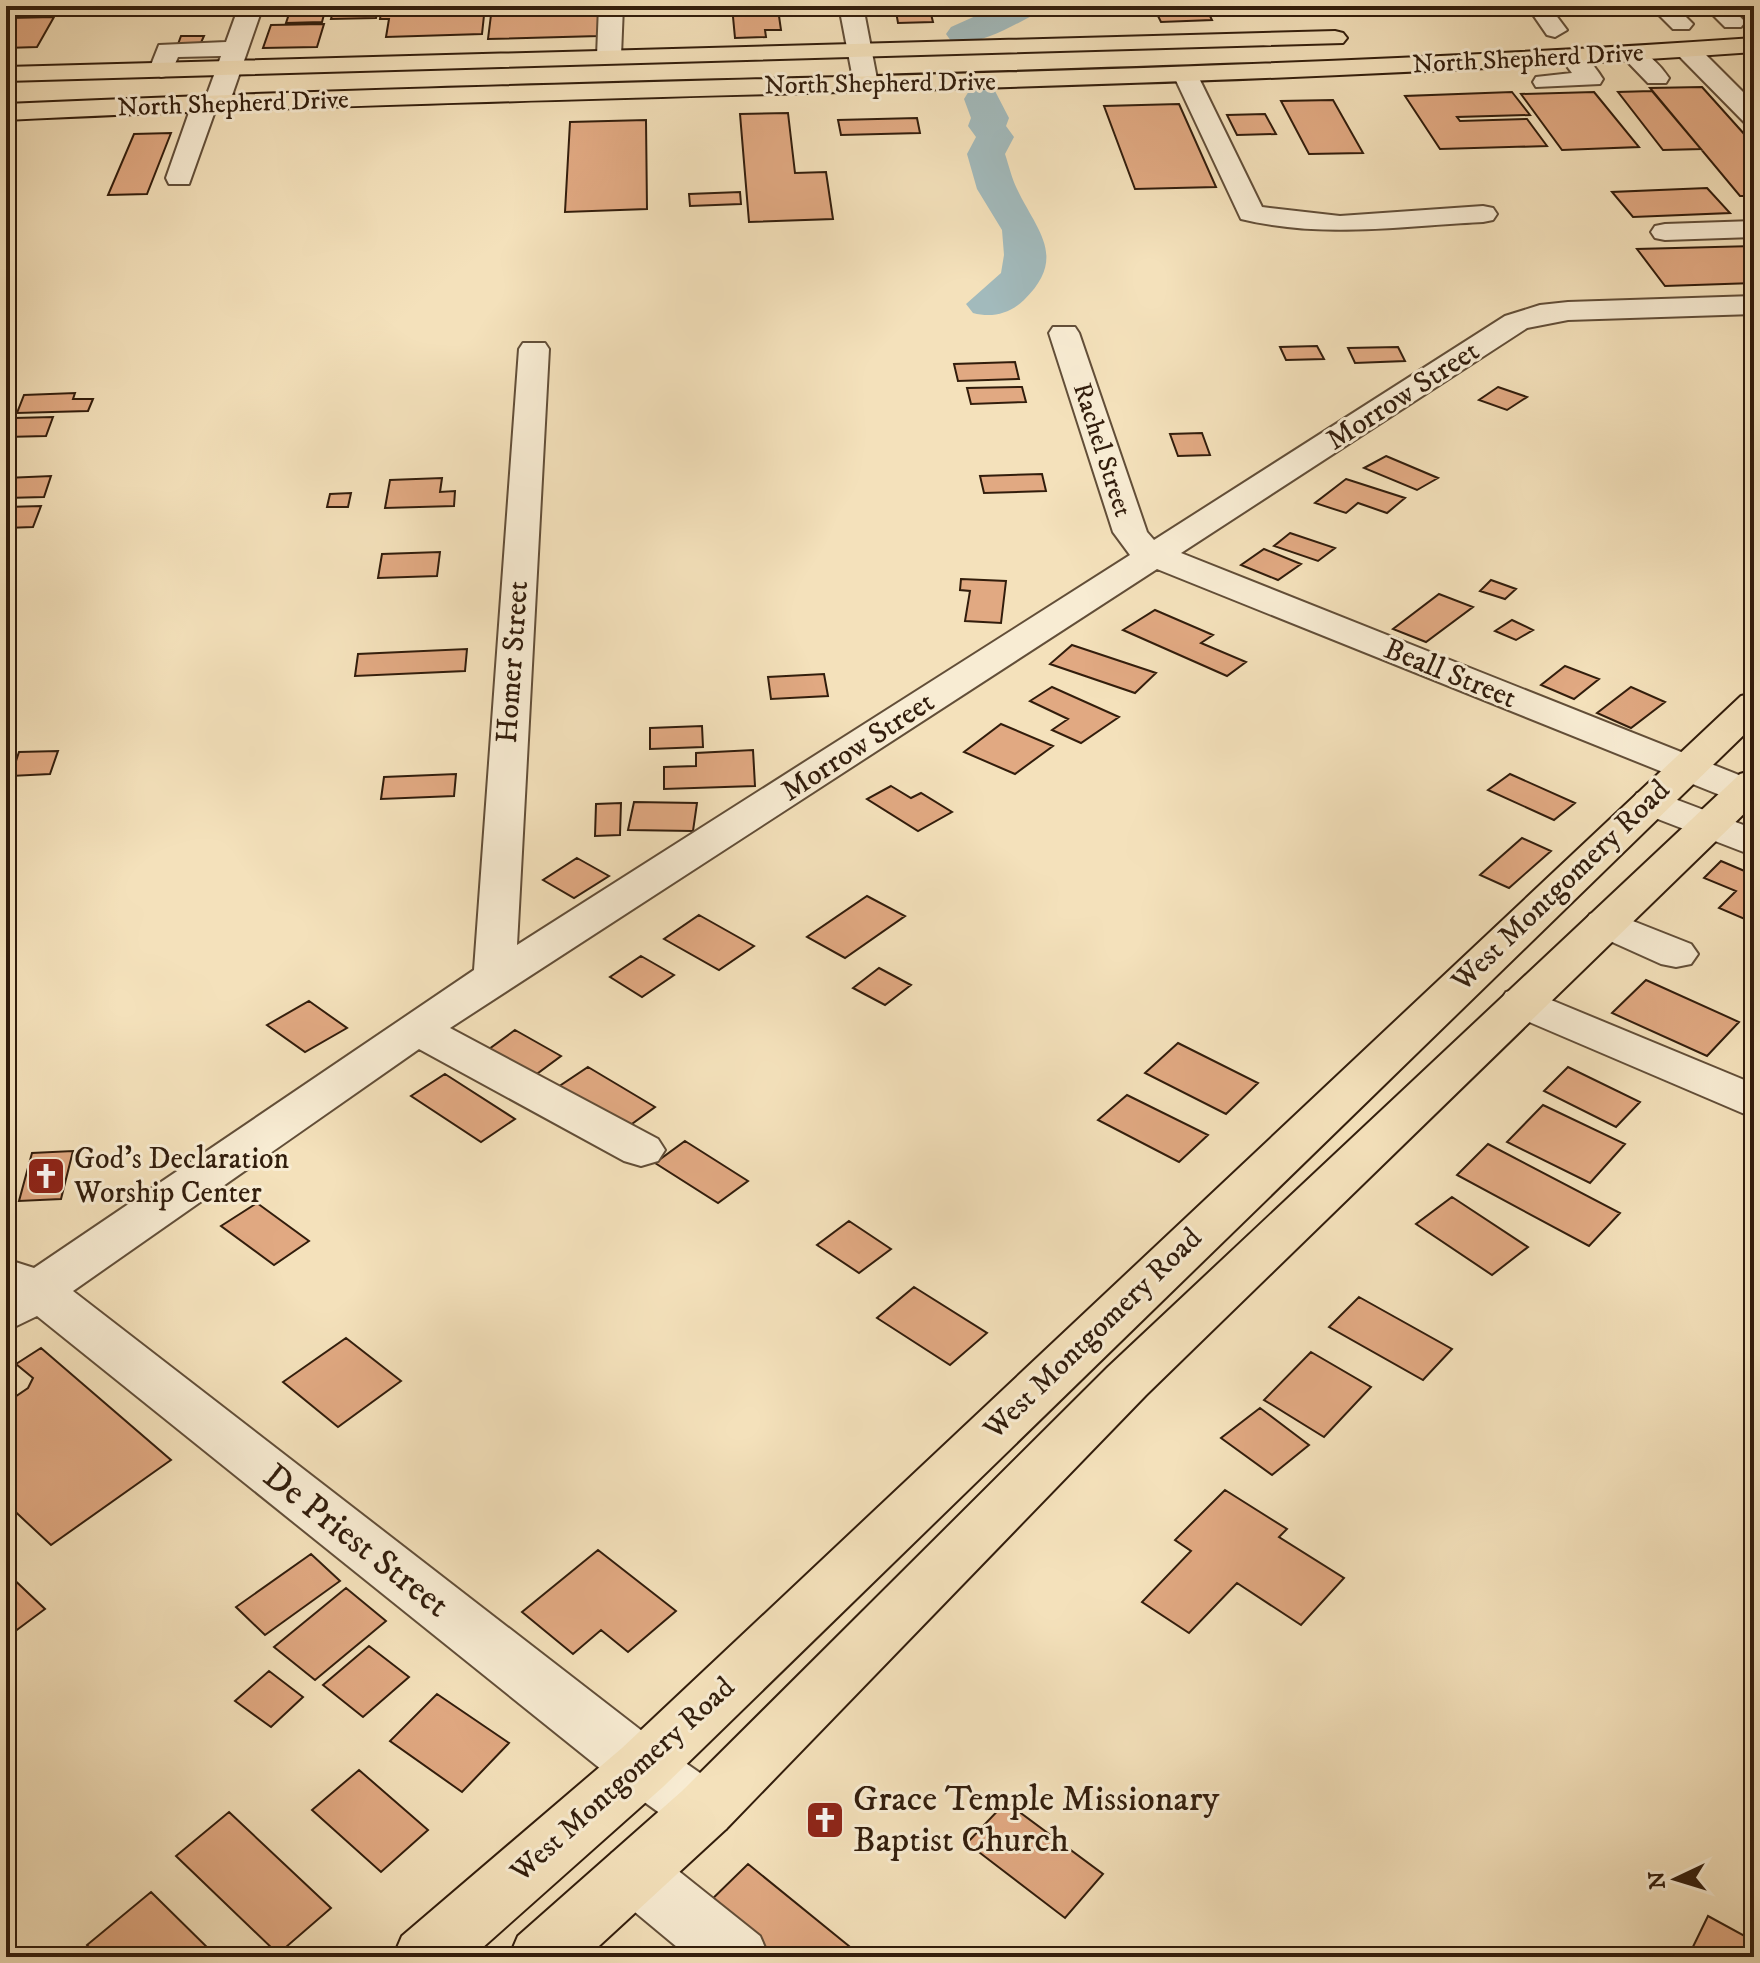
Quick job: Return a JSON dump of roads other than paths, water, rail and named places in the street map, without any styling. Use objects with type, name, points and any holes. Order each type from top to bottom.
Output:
[{"type":"main road","name":"North Shepherd Drive","points":[[1657,16],[1681,24],[1734,16]]},
{"type":"main road","name":"North Shepherd Drive","points":[[1525,31],[1555,30],[1603,17]]},
{"type":"main road","name":"North Shepherd Drive","points":[[6,74],[161,70],[233,58],[609,56],[1363,37]]},
{"type":"main road","name":"North Shepherd Drive","points":[[6,112],[1185,74],[1632,54],[1754,45]]},
{"type":"main road","name":"West Montgomery Road","points":[[425,1957],[643,1767],[1754,704]]},
{"type":"main road","name":"West Montgomery Road","points":[[541,1957],[704,1810],[1127,1381],[1749,787]]},
{"type":"main road","points":[[1396,1044],[1449,1071]]},
{"type":"main road","points":[[1076,1351],[1127,1381]]},
{"type":"street","points":[[179,178],[233,58],[251,6]]},
{"type":"street","points":[[609,56],[611,6]]},
{"type":"street","points":[[851,6],[866,84]]},
{"type":"street","points":[[1535,7],[1603,17]]},
{"type":"street","points":[[1535,7],[1555,30]]},
{"type":"street","points":[[1688,51],[1754,118]]},
{"type":"street","points":[[1632,54],[1657,78]]},
{"type":"street","points":[[1529,59],[1546,79],[1532,82],[1591,79],[1572,57]]},
{"type":"street","points":[[1185,74],[1251,213],[1288,223],[1379,225],[1483,214]]},
{"type":"street","points":[[1665,232],[1754,229]]},
{"type":"street","name":"Morrow Street","points":[[17,1293],[496,975],[549,945],[1157,556],[1516,322],[1540,314],[1568,311],[1754,305]]},
{"type":"street","name":"Rachel Street","points":[[1064,333],[1122,515],[1138,545],[1157,556]]},
{"type":"street","name":"Homer Street","points":[[496,975],[495,941],[534,349]]},
{"type":"street","name":"Beall Street","points":[[1157,556],[1685,768],[1749,787]]},
{"type":"street","points":[[1651,802],[1754,844]]},
{"type":"street","points":[[1605,923],[1676,954]]},
{"type":"street","points":[[1522,1002],[1754,1102]]},
{"type":"street","points":[[417,1029],[641,1150]]},
{"type":"street","name":"De Priest Street","points":[[17,1293],[704,1810]]},
{"type":"street","points":[[634,1873],[737,1957]]},
{"type":"waterway","points":[[963,34],[1026,6]]},
{"type":"waterway","points":[[982,99],[990,118],[987,126],[995,137],[986,154],[997,189],[1022,230],[1025,255],[1022,276],[1007,293],[988,304]]},
{"type":"place","name":"God's Declaration Worship Center","points":[[46,1176]]},
{"type":"place","name":"Grace Temple Missionary Baptist Church","points":[[825,1820]]}]
